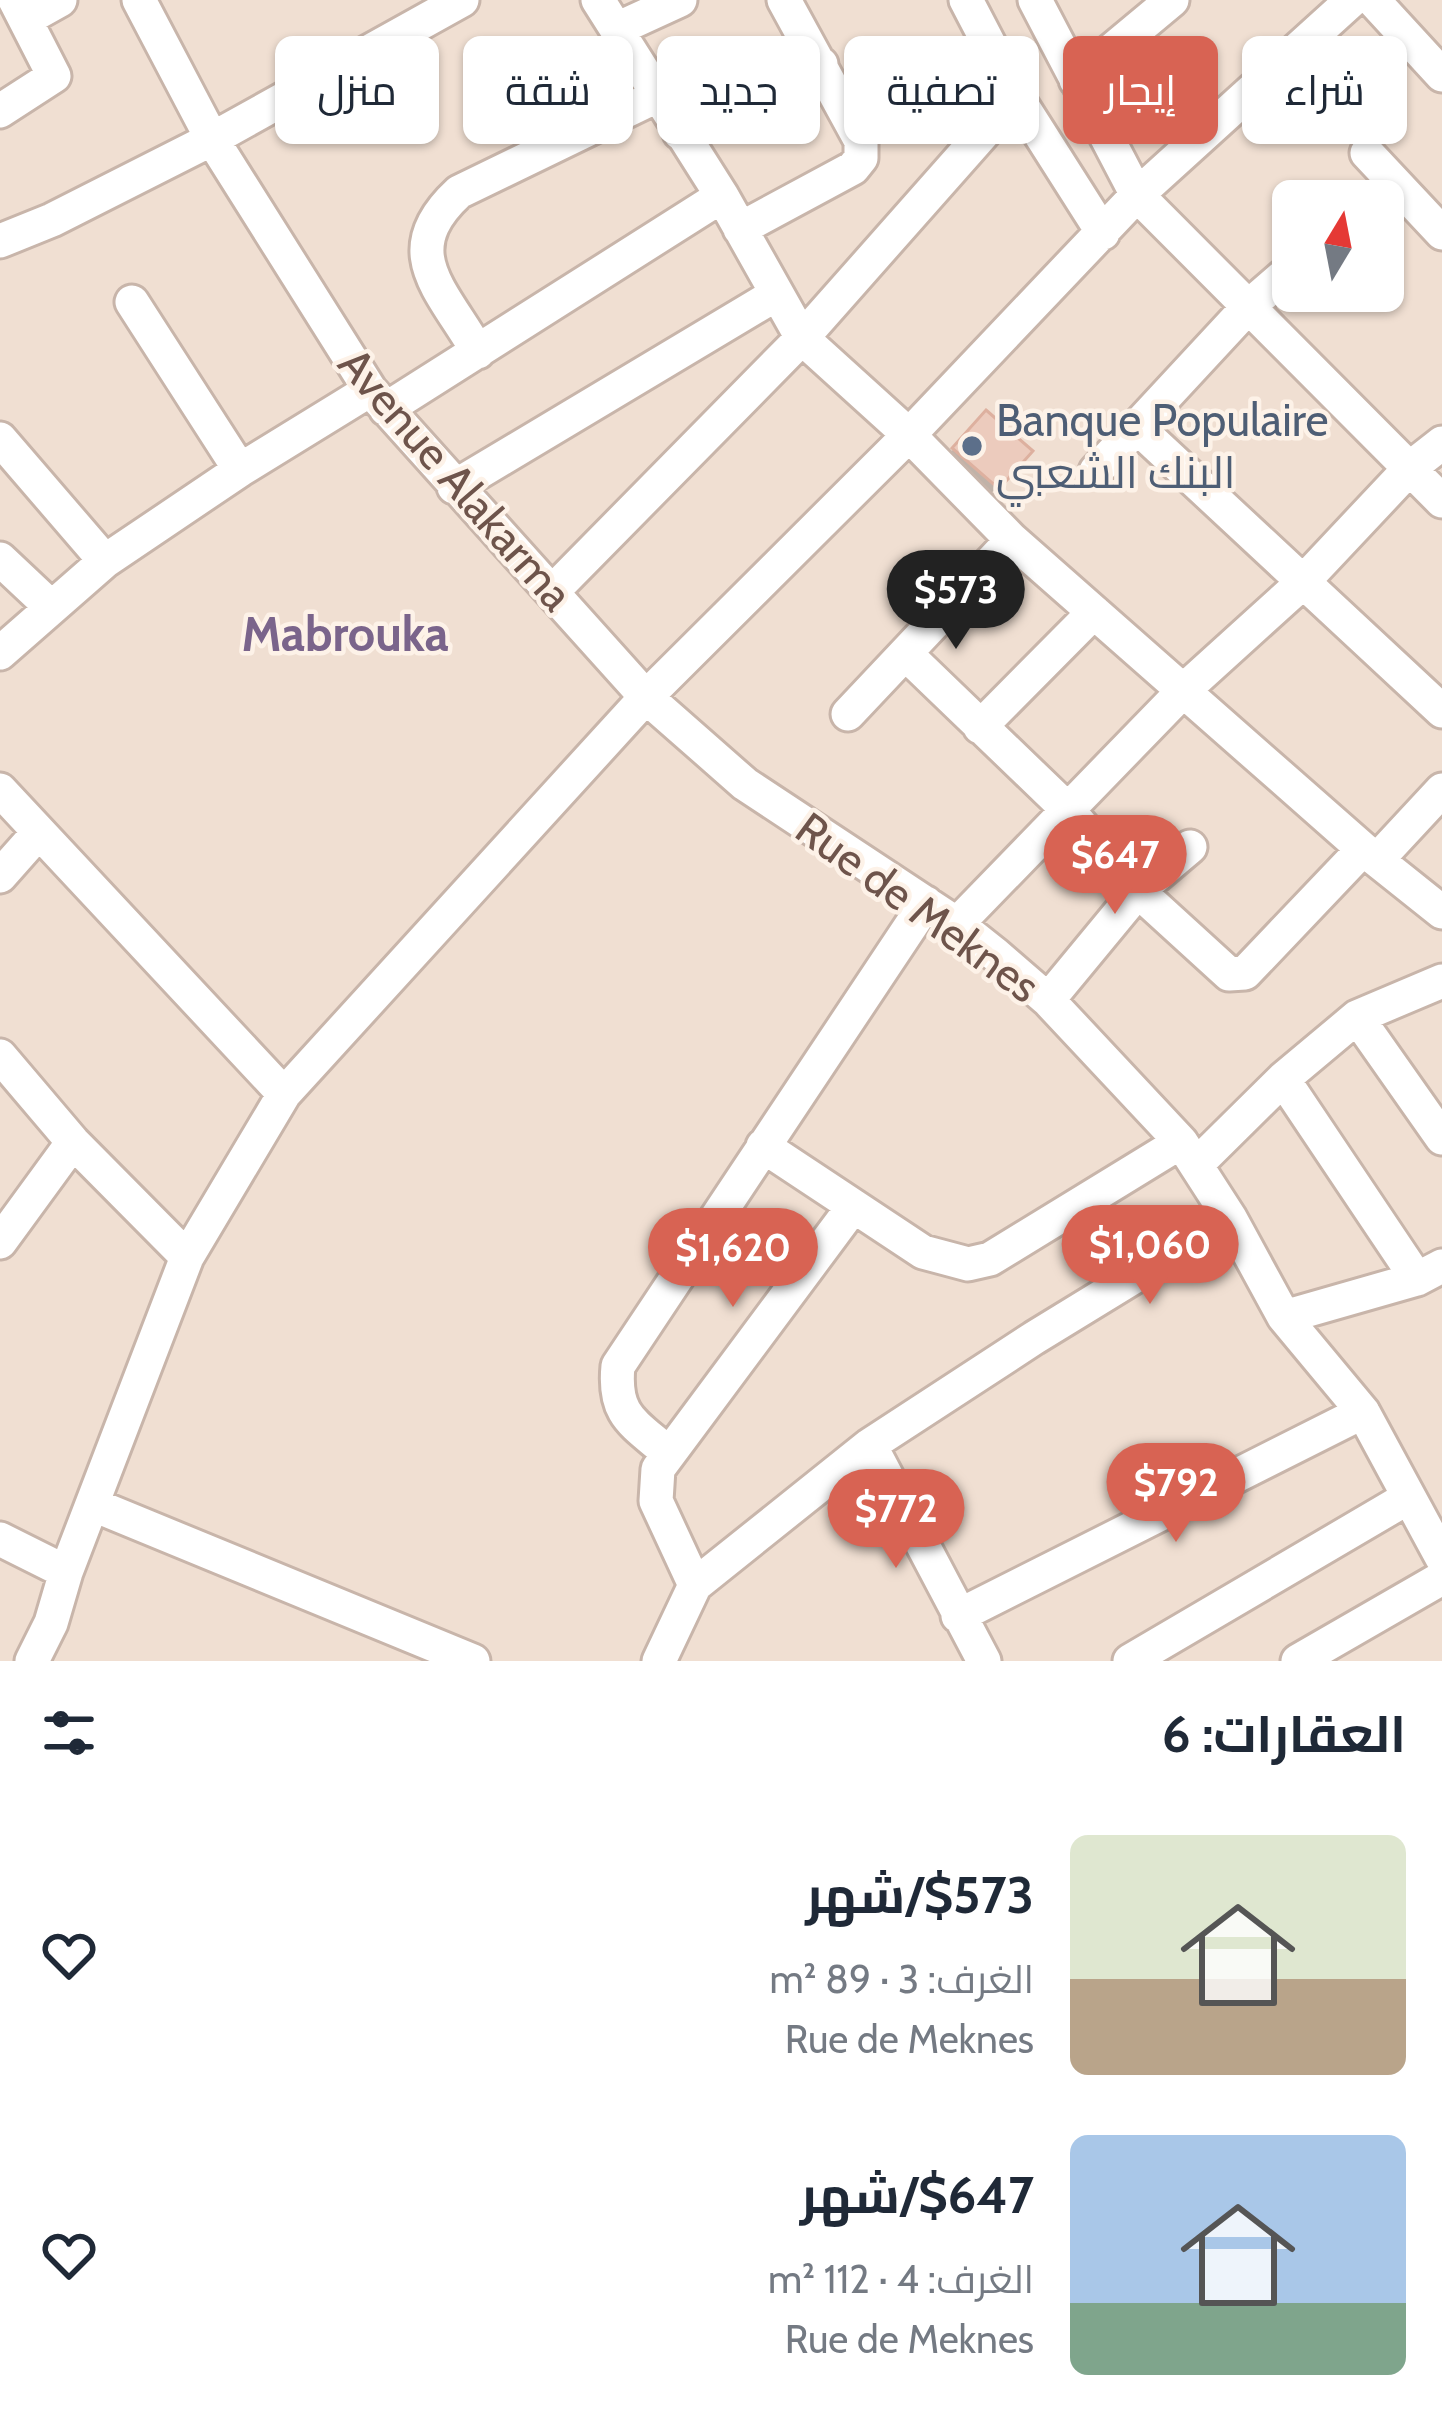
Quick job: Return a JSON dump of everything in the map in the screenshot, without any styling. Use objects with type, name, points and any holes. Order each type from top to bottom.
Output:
[{"type":"street","points":[[0,111],[54,76],[21,10],[60,0]]},
{"type":"street","name":"Avenue Alakarma","points":[[139,0],[212,139],[378,400],[646,697]]},
{"type":"street","points":[[0,241],[52,220],[212,139],[462,0]]},
{"type":"street","points":[[478,352],[426,260],[425,235],[436,213],[459,192],[657,96],[598,0]]},
{"type":"street","points":[[619,28],[680,0]]},
{"type":"street","points":[[784,0],[804,36]]},
{"type":"street","points":[[966,0],[985,36]]},
{"type":"street","points":[[1035,0],[1063,55]]},
{"type":"street","points":[[1129,36],[1172,0]]},
{"type":"street","points":[[32,1661],[187,1257],[284,1094],[646,697],[909,435],[1137,195],[1352,0]]},
{"type":"street","points":[[1373,0],[1442,75]]},
{"type":"street","points":[[740,229],[853,168],[861,158],[861,141],[820,64]]},
{"type":"street","points":[[1039,132],[1103,233]]},
{"type":"street","points":[[687,144],[802,338],[909,435],[1012,540],[1370,855],[1442,912]]},
{"type":"street","points":[[552,592],[802,338],[974,144]]},
{"type":"street","points":[[1110,144],[1137,195],[1442,501]]},
{"type":"street","points":[[1367,153],[1378,180]]},
{"type":"street","points":[[0,653],[105,561],[240,470],[478,352],[722,196]]},
{"type":"street","points":[[1404,206],[1442,233]]},
{"type":"street","points":[[1096,471],[1272,286]]},
{"type":"street","points":[[454,487],[775,295]]},
{"type":"street","points":[[132,302],[240,470]]},
{"type":"street","points":[[1138,428],[1442,711]]},
{"type":"street","points":[[0,439],[105,561]]},
{"type":"street","points":[[957,924],[1184,690],[1301,584],[1410,468],[1442,443]]},
{"type":"street","points":[[848,714],[1012,540]]},
{"type":"street","points":[[0,559],[51,607]]},
{"type":"street","points":[[980,727],[1094,612]]},
{"type":"street","points":[[907,655],[1067,809],[1138,892],[1232,975],[1243,974],[1442,790]]},
{"type":"street","name":"Rue de Meknes","points":[[646,697],[745,784],[957,924],[1048,1000],[1189,1153],[1284,1317],[1363,1412],[1442,1558]]},
{"type":"street","points":[[0,790],[284,1094]]},
{"type":"street","points":[[0,875],[39,832]]},
{"type":"street","points":[[1048,1000],[1138,892],[1190,847]]},
{"type":"street","points":[[668,1453],[622,1412],[616,1391],[618,1366],[926,903]]},
{"type":"street","points":[[763,1146],[923,1252],[968,1264],[990,1259],[1189,1153],[1357,1017],[1442,981]]},
{"type":"street","points":[[1357,1017],[1442,1138]]},
{"type":"street","points":[[3,1068],[187,1257]]},
{"type":"street","points":[[1283,1078],[1430,1273],[1284,1317]]},
{"type":"street","points":[[0,1241],[73,1142]]},
{"type":"street","points":[[695,1585],[656,1501],[658,1468],[852,1208]]},
{"type":"street","points":[[659,1661],[695,1585],[870,1444],[1230,1218]]},
{"type":"street","points":[[958,1616],[1363,1412]]},
{"type":"street","points":[[870,1444],[984,1661]]},
{"type":"street","points":[[1130,1661],[1409,1497]]},
{"type":"street","points":[[94,1505],[472,1661]]},
{"type":"street","points":[[0,1539],[66,1572]]},
{"type":"street","points":[[1298,1661],[1442,1579]]},
{"type":"shaded area","points":[[0,0],[1442,0],[1442,1661],[0,1661]]},
{"type":"building","points":[[986,410],[1033,451],[999,489],[952,448]]},
{"type":"place","name":"Banque Populaire البنك الشعبي","points":[[972,446]]},
{"type":"district","name":"Mabrouka","points":[[345,634]]}]
